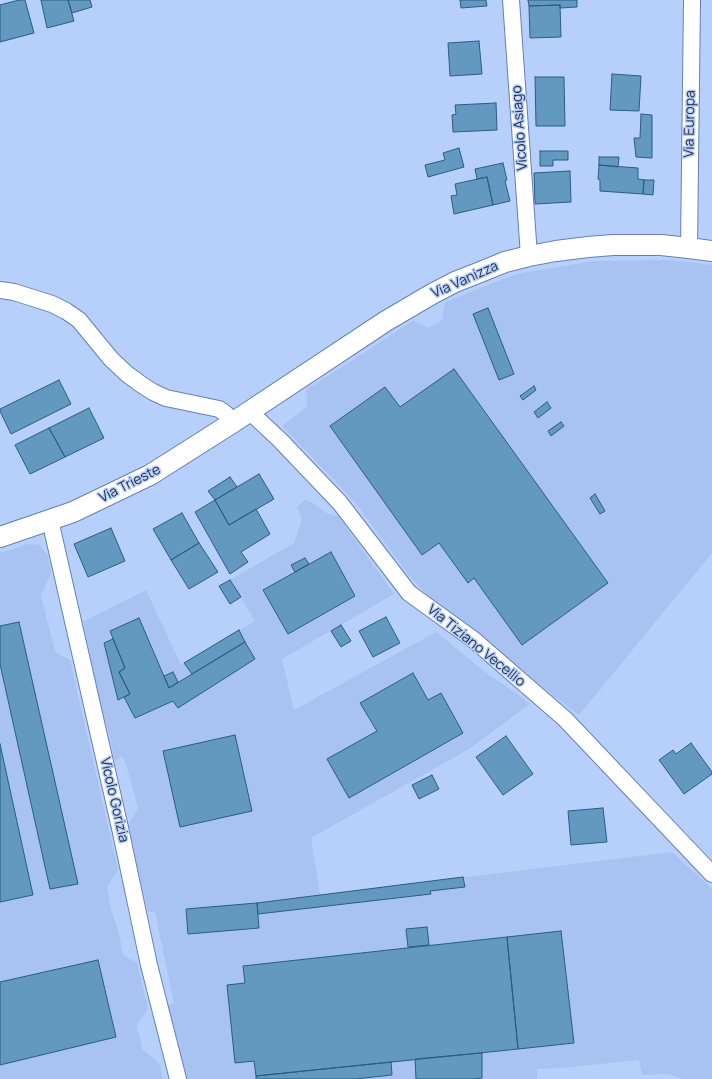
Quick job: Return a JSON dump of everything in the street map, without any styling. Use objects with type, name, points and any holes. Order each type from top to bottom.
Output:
[{"type":"street","name":"Vicolo Asiago","points":[[511,0],[529,256]]},
{"type":"street","name":"Via Europa","points":[[689,248],[692,0]]},
{"type":"street","name":"Via Vanizza","points":[[249,411],[386,321],[432,294],[455,282],[505,262],[556,251],[614,245],[661,246],[712,251]]},
{"type":"street","points":[[0,290],[14,292],[52,304],[66,311],[79,320],[111,359],[127,374],[142,385],[166,398],[219,409],[226,414],[232,423]]},
{"type":"street","name":"Via Trieste","points":[[0,537],[73,512],[150,475],[249,411]]},
{"type":"street","name":"Via Tiziano Vecellio","points":[[249,411],[285,445],[340,503],[409,593],[474,640],[565,719],[712,874]]},
{"type":"street","name":"Vicolo Gorizia","points":[[50,520],[119,820],[149,965],[178,1079]]},
{"type":"shaded area","points":[[671,260],[712,265],[712,553],[579,715],[457,621],[430,598],[408,574],[357,505],[282,426],[307,407],[306,390],[413,321],[428,328],[442,320],[445,302],[516,274],[594,261]]},
{"type":"shaded area","points":[[305,500],[312,502],[326,513],[338,516],[394,594],[282,659],[294,710],[436,632],[489,675],[530,704],[469,749],[311,838],[320,895],[672,852],[712,889],[712,1079],[683,1079],[668,1074],[642,1075],[639,1060],[537,1069],[537,1079],[183,1079],[166,1005],[174,1004],[155,912],[148,912],[128,825],[138,808],[127,767],[122,756],[115,761],[109,733],[101,708],[83,622],[146,590],[181,665],[255,621],[230,580],[294,543],[302,519],[297,507]]},
{"type":"shaded area","points":[[28,544],[40,545],[48,556],[51,572],[41,596],[55,652],[70,660],[118,870],[107,887],[123,955],[137,963],[148,1008],[137,1025],[142,1049],[160,1064],[163,1079],[0,1079],[0,553]]},
{"type":"building","points":[[25,0],[34,33],[0,42],[0,5]]},
{"type":"building","points":[[41,0],[68,0],[74,21],[47,28]]},
{"type":"building","points":[[68,0],[90,0],[92,7],[72,13]]},
{"type":"building","points":[[460,0],[486,0],[487,6],[461,8]]},
{"type":"building","points":[[528,0],[577,0],[577,7],[560,8],[560,5],[529,6]]},
{"type":"building","points":[[560,5],[561,37],[530,38],[529,6]]},
{"type":"building","points":[[479,41],[482,74],[450,76],[448,43]]},
{"type":"building","points":[[612,74],[641,76],[639,111],[610,110]]},
{"type":"building","points":[[535,77],[564,77],[565,126],[536,126]]},
{"type":"building","points":[[496,103],[497,130],[453,132],[452,115],[456,114],[455,105]]},
{"type":"building","points":[[641,114],[652,115],[652,158],[636,157],[634,138],[640,138]]},
{"type":"building","points":[[459,148],[464,167],[428,177],[425,165],[445,160],[443,153]]},
{"type":"building","points":[[540,151],[568,151],[568,160],[553,160],[553,166],[540,166]]},
{"type":"building","points":[[599,157],[619,157],[618,167],[599,165]]},
{"type":"building","points":[[503,163],[507,180],[505,181],[510,201],[493,205],[487,177],[477,179],[475,169]]},
{"type":"building","points":[[599,165],[638,168],[638,179],[644,180],[643,194],[600,191],[600,180],[598,179]]},
{"type":"building","points":[[570,171],[571,202],[535,204],[534,173]]},
{"type":"building","points":[[487,177],[493,205],[454,214],[451,196],[457,195],[455,184]]},
{"type":"building","points":[[644,180],[654,180],[653,195],[643,194]]},
{"type":"building","points":[[488,308],[514,374],[499,380],[473,314]]},
{"type":"building","points":[[454,369],[608,583],[522,645],[474,578],[468,583],[439,543],[422,555],[330,426],[385,387],[400,407]]},
{"type":"building","points":[[59,380],[71,404],[11,434],[0,409]]},
{"type":"building","points":[[534,386],[536,390],[523,400],[520,396]]},
{"type":"building","points":[[547,402],[551,408],[538,418],[534,412]]},
{"type":"building","points":[[89,408],[104,438],[65,457],[49,428]]},
{"type":"building","points":[[561,422],[564,426],[551,436],[548,431]]},
{"type":"building","points":[[49,428],[65,457],[30,474],[15,445]]},
{"type":"building","points":[[259,474],[274,499],[229,525],[215,500]]},
{"type":"building","points":[[230,477],[237,487],[215,500],[208,491]]},
{"type":"building","points":[[595,494],[605,511],[600,514],[590,498]]},
{"type":"building","points":[[215,500],[229,525],[256,509],[270,534],[241,552],[248,562],[230,574],[195,512]]},
{"type":"building","points":[[182,513],[199,543],[171,560],[153,529]]},
{"type":"building","points":[[111,528],[125,561],[88,577],[74,544]]},
{"type":"building","points":[[199,543],[218,572],[189,589],[171,560]]},
{"type":"building","points":[[331,552],[355,596],[288,634],[263,590]]},
{"type":"building","points":[[305,558],[309,564],[295,572],[291,565]]},
{"type":"building","points":[[230,580],[241,597],[230,604],[219,586]]},
{"type":"building","points":[[386,617],[400,643],[373,657],[359,631]]},
{"type":"building","points":[[139,618],[169,688],[245,642],[255,659],[178,708],[173,701],[135,718],[124,697],[130,694],[119,672],[125,668],[110,631]]},
{"type":"building","points":[[19,622],[78,884],[50,889],[0,664],[0,626]]},
{"type":"building","points":[[341,625],[351,641],[341,647],[331,631]]},
{"type":"building","points":[[239,630],[245,642],[192,674],[184,663]]},
{"type":"building","points":[[113,639],[125,668],[119,672],[130,694],[118,700],[104,643]]},
{"type":"building","points":[[173,672],[178,682],[169,688],[164,676]]},
{"type":"building","points":[[413,673],[428,700],[441,693],[463,733],[349,798],[327,759],[377,731],[360,703]]},
{"type":"building","points":[[235,735],[252,811],[180,827],[163,751]]},
{"type":"building","points":[[506,736],[533,774],[503,795],[476,757]]},
{"type":"building","points":[[691,743],[712,774],[684,794],[659,760],[673,750],[676,754]]},
{"type":"building","points":[[0,744],[33,895],[0,902]]},
{"type":"building","points":[[432,775],[439,789],[419,799],[412,785]]},
{"type":"building","points":[[603,808],[607,842],[571,845],[568,811]]},
{"type":"building","points":[[463,877],[465,887],[430,891],[431,894],[258,914],[257,903]]},
{"type":"building","points":[[257,903],[259,928],[188,934],[186,909]]},
{"type":"building","points":[[427,927],[429,945],[408,947],[406,929]]},
{"type":"building","points":[[561,931],[574,1043],[518,1049],[507,937]]},
{"type":"building","points":[[507,937],[518,1049],[256,1076],[254,1061],[235,1063],[227,985],[245,983],[243,966]]},
{"type":"building","points":[[98,960],[116,1037],[0,1065],[0,982]]},
{"type":"building","points":[[482,1053],[482,1078],[416,1079],[415,1059]]},
{"type":"building","points":[[391,1062],[392,1075],[355,1079],[256,1079],[256,1076]]}]
